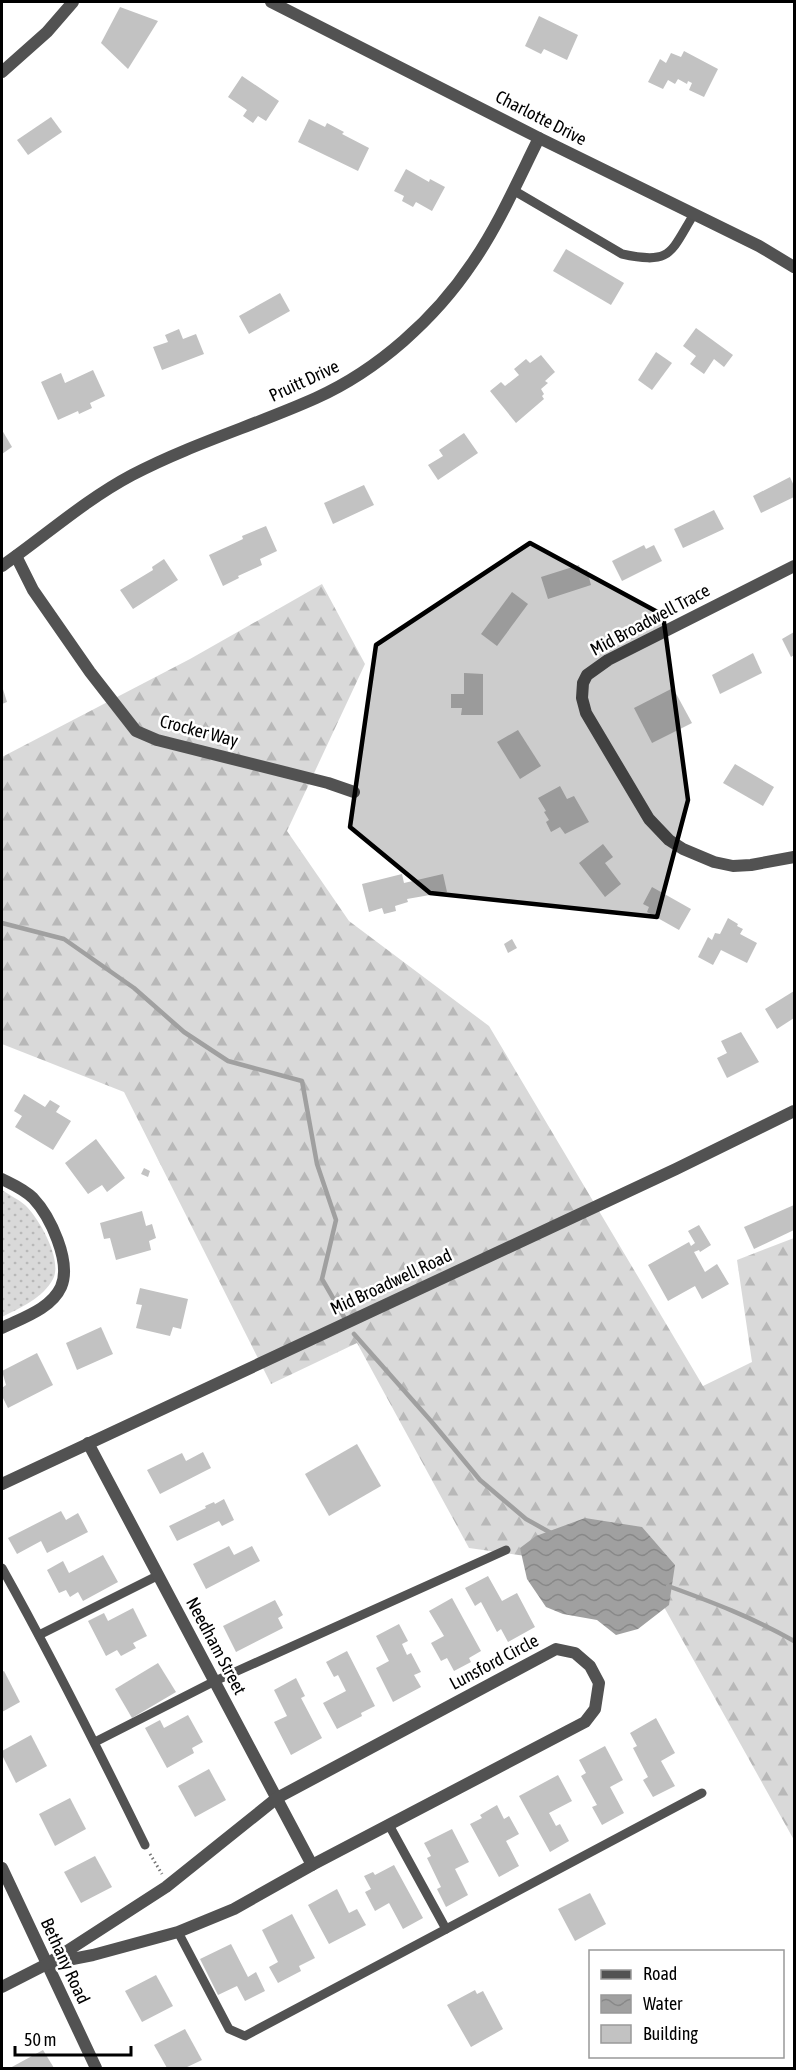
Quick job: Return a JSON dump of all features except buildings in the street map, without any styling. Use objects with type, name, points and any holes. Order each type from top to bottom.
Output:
[{"type":"street","points":[[2,72],[47,32],[73,2]]},
{"type":"street","name":"Charlotte Drive","points":[[271,2],[759,246],[795,267]]},
{"type":"street","name":"Pruitt Drive","points":[[2,566],[83,506],[130,476],[179,453],[317,398],[354,378],[393,350],[433,312],[472,264],[494,229],[539,138]]},
{"type":"street","name":"Crocker Way","points":[[16,556],[33,590],[90,672],[136,730],[157,740],[328,783],[354,792]]},
{"type":"street","name":"Mid Broadwell Trace","points":[[795,566],[608,660],[587,675],[581,689],[586,713],[649,819],[669,840],[683,849],[714,862],[734,866],[795,857]]},
{"type":"street","name":"Mid Broadwell Road","points":[[2,1484],[676,1169],[795,1111]]},
{"type":"street","points":[[2,1179],[16,1185],[32,1197],[49,1220],[63,1254],[64,1269],[62,1286],[41,1309],[2,1328]]},
{"type":"street","name":"Needham Street","points":[[88,1443],[312,1865]]},
{"type":"street","name":"Lunsford Circle","points":[[556,1649],[575,1653],[590,1666],[599,1683],[595,1709],[585,1722],[312,1865],[234,1909],[178,1932],[47,1964],[169,1885],[277,1798],[556,1649]]},
{"type":"street","name":"Bethany Road","points":[[2,1868],[96,2068]]},
{"type":"street","points":[[2,1987],[47,1964]]},
{"type":"lane","points":[[513,190],[622,254],[636,257],[660,258],[671,252],[694,214]]},
{"type":"lane","points":[[95,1742],[215,1681],[506,1550]]},
{"type":"lane","points":[[2,1568],[95,1742],[145,1845]]},
{"type":"lane","points":[[39,1635],[159,1575]]},
{"type":"lane","points":[[178,1932],[229,2029],[245,2036],[702,1793]]},
{"type":"lane","points":[[388,1825],[446,1929]]},
{"type":"path","points":[[145,1845],[169,1885]]},
{"type":"highlighted area","points":[[530,543],[663,615],[688,800],[657,917],[430,893],[350,827],[376,645]]},
{"type":"green space","points":[[322,584],[365,664],[287,831],[349,921],[489,1026],[703,1386],[752,1362],[737,1260],[794,1238],[794,1840],[645,1573],[469,1548],[357,1343],[271,1384],[124,1092],[2,1044],[2,757],[190,659]]},
{"type":"green space","points":[[2,1190],[25,1205],[37,1219],[52,1251],[55,1271],[49,1286],[43,1292],[2,1317]]},
{"type":"water","points":[[585,1518],[642,1527],[675,1565],[669,1605],[638,1629],[616,1635],[597,1620],[563,1614],[546,1607],[527,1579],[520,1548],[536,1536]]},
{"type":"waterway","points":[[2,923],[64,939],[134,988],[184,1032],[228,1061],[302,1081],[317,1164],[336,1220],[322,1279],[344,1317]]},
{"type":"waterway","points":[[354,1334],[480,1480],[526,1519],[551,1533]]},
{"type":"waterway","points":[[668,1586],[717,1604],[794,1641]]}]
